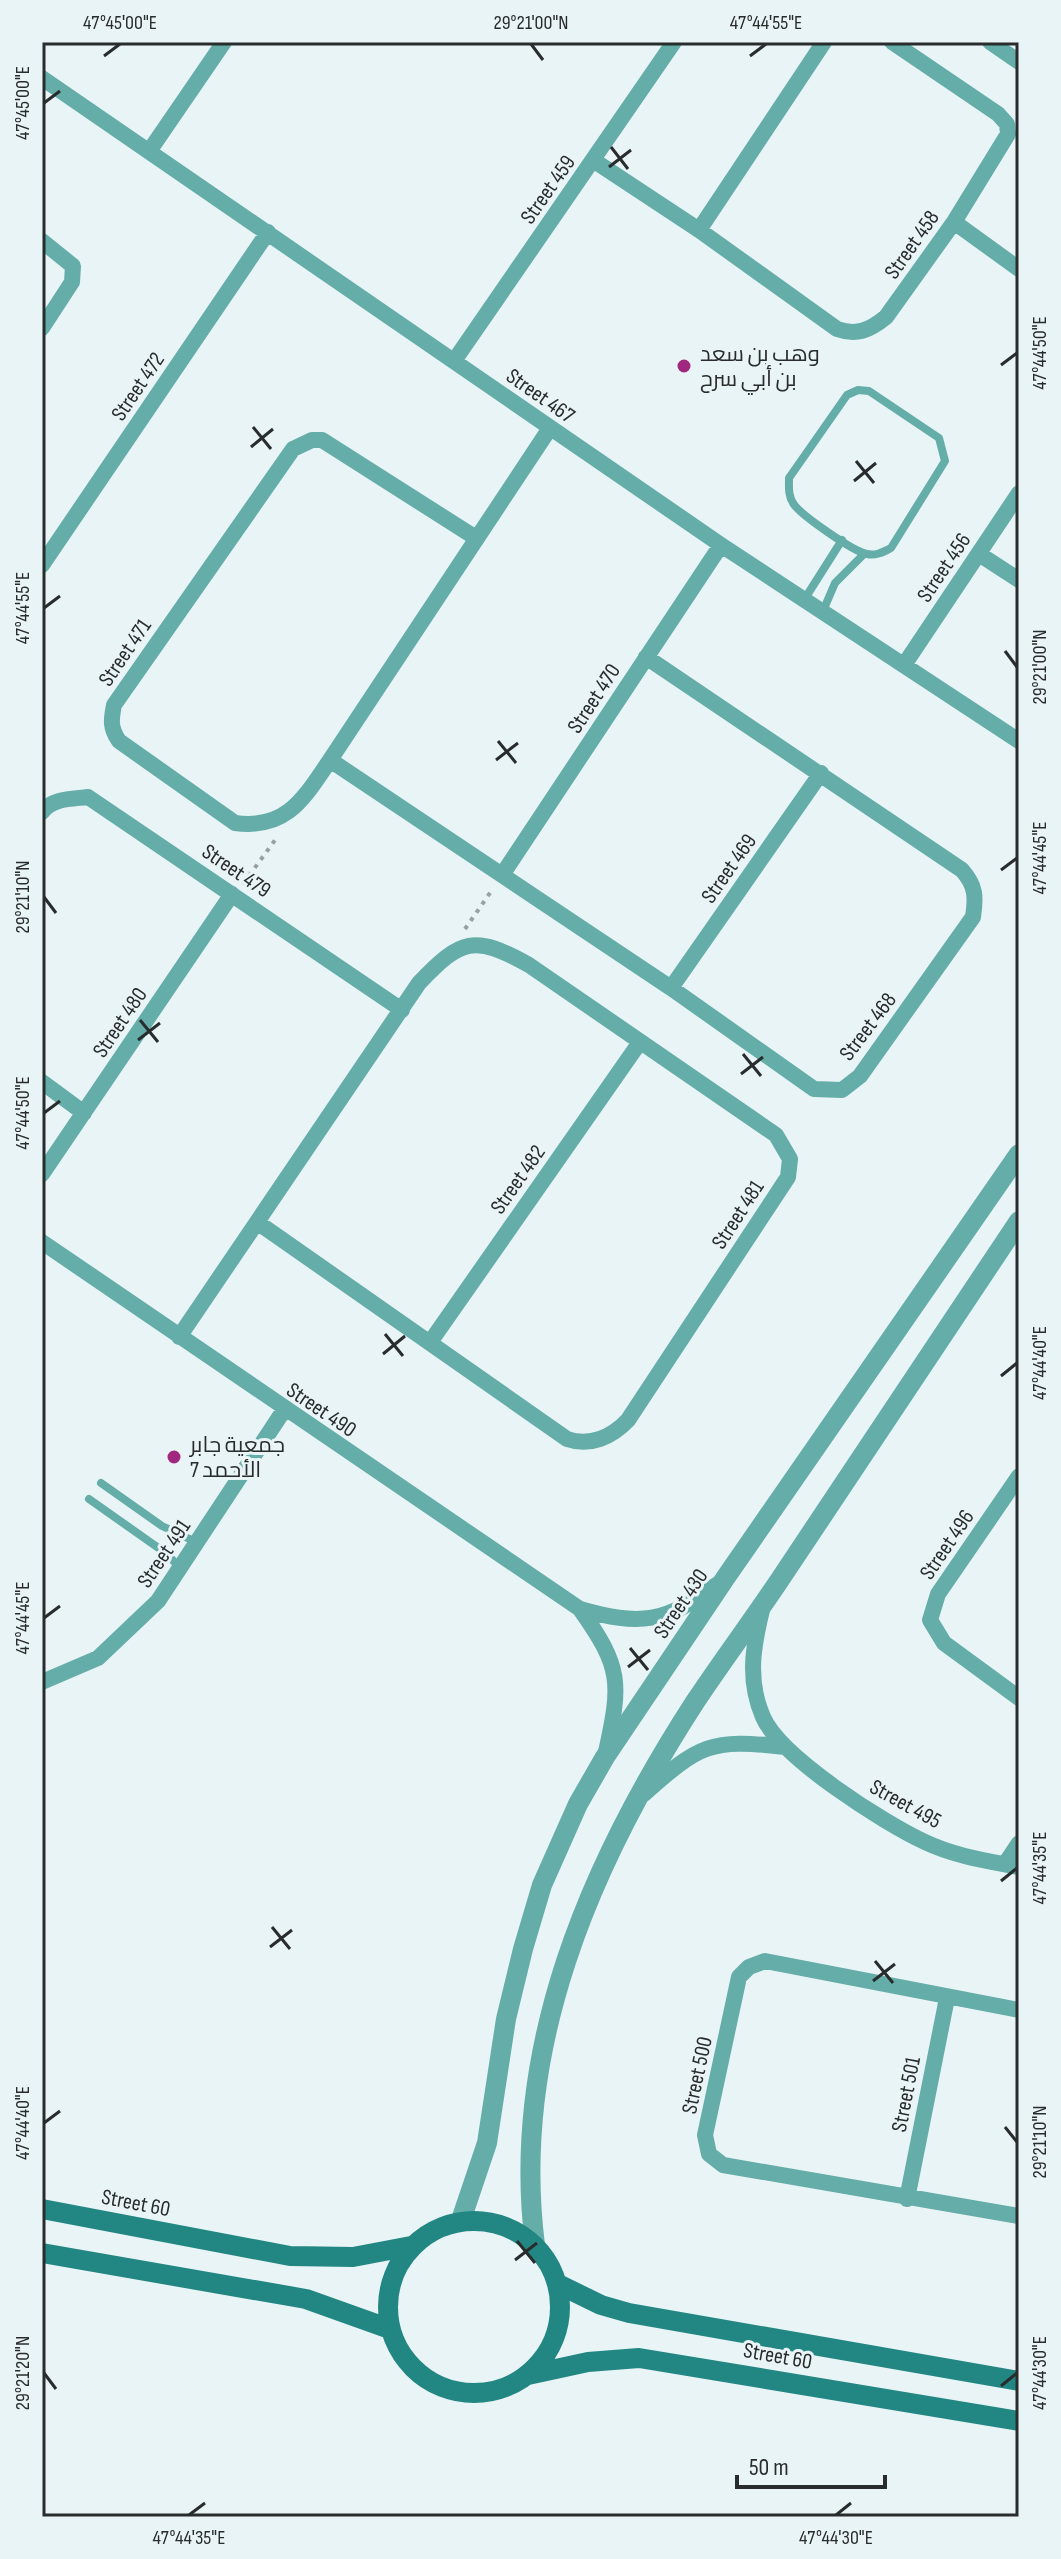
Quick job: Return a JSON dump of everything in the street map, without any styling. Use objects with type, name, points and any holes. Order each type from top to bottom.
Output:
[{"type":"main road","name":"Street 60","points":[[42,2209],[290,2256],[353,2257],[411,2246]]},
{"type":"main road","points":[[461,2220],[514,2229],[535,2245],[549,2263],[558,2284],[561,2313],[554,2341],[528,2375],[499,2390],[476,2394],[453,2391],[432,2383],[413,2369],[399,2350],[390,2329],[387,2307],[390,2285],[398,2264],[411,2246],[434,2229],[461,2220]]},
{"type":"main road","points":[[42,2253],[306,2299],[390,2329]]},
{"type":"main road","name":"Street 60","points":[[558,2284],[601,2305],[629,2313],[1019,2381]]},
{"type":"main road","name":"Street 60","points":[[528,2375],[588,2362],[639,2358],[1019,2421]]},
{"type":"street","points":[[150,150],[224,42]]},
{"type":"street","name":"Street 459","points":[[454,361],[674,42]]},
{"type":"street","points":[[699,230],[824,42]]},
{"type":"street","name":"Street 458","points":[[593,160],[699,230],[837,329],[850,333],[874,327],[886,317],[954,222],[1004,145],[1007,124],[998,114],[892,42]]},
{"type":"street","points":[[990,42],[1019,62]]},
{"type":"street","name":"Street 467","points":[[42,78],[721,545],[1019,741]]},
{"type":"street","points":[[954,222],[1019,269]]},
{"type":"street","name":"Street 472","points":[[42,565],[268,232]]},
{"type":"street","points":[[42,241],[73,266],[72,282],[42,328]]},
{"type":"street","name":"Street 471","points":[[476,538],[322,440],[302,444],[284,458],[114,705],[110,722],[119,741],[235,823],[256,826],[278,820],[303,799],[550,428]]},
{"type":"street","name":"Street 456","points":[[904,665],[1019,493]]},
{"type":"street","name":"Street 470","points":[[502,875],[721,545]]},
{"type":"street","points":[[979,554],[1019,580]]},
{"type":"street","name":"Street 468","points":[[330,760],[671,988],[814,1089],[842,1090],[860,1076],[973,917],[976,895],[972,881],[962,870],[821,773],[646,657]]},
{"type":"street","name":"Street 469","points":[[671,988],[821,773]]},
{"type":"street","name":"Street 479","points":[[42,812],[46,806],[62,800],[88,797],[402,1010]]},
{"type":"street","name":"Street 480","points":[[42,1174],[232,894]]},
{"type":"street","name":"Street 481","points":[[257,1222],[567,1439],[578,1443],[595,1441],[616,1433],[628,1420],[788,1177],[790,1159],[776,1135],[503,950],[470,944],[460,948]]},
{"type":"street","points":[[179,1337],[419,983],[447,954],[460,948]]},
{"type":"street","name":"Street 482","points":[[431,1341],[640,1042]]},
{"type":"street","points":[[42,1082],[84,1113]]},
{"type":"street","name":"Street 430","points":[[461,2220],[487,2143],[506,2019],[542,1885],[573,1816],[605,1757],[726,1577],[1019,1154]]},
{"type":"street","points":[[535,2245],[528,2166],[535,2079],[544,2032],[600,1874],[636,1802],[696,1701],[1019,1221]]},
{"type":"street","name":"Street 490","points":[[42,1242],[284,1410],[580,1609],[604,1643],[618,1691],[605,1757]]},
{"type":"street","name":"Street 491","points":[[42,1682],[98,1658],[158,1601],[284,1410]]},
{"type":"street","name":"Street 496","points":[[1019,1476],[938,1594],[930,1620],[944,1643],[1019,1698]]},
{"type":"street","name":"Street 490","points":[[580,1609],[637,1621],[665,1616],[693,1602],[726,1577]]},
{"type":"street","name":"Street 495","points":[[763,1605],[752,1652],[752,1674],[764,1721],[785,1747],[846,1795],[925,1842],[1012,1866]]},
{"type":"street","points":[[636,1802],[692,1753],[728,1744],[785,1747]]},
{"type":"street","points":[[1012,1866],[1019,1843]]},
{"type":"street","name":"Street 500","points":[[1019,2010],[765,1961],[749,1967],[739,1977],[705,2135],[709,2154],[723,2165],[1019,2216]]},
{"type":"street","name":"Street 501","points":[[907,2199],[947,1998]]},
{"type":"lane","points":[[858,390],[869,391],[939,438],[945,449],[945,461],[891,548],[876,555],[864,554],[842,540],[794,506],[788,494],[789,478],[847,395],[858,390]]},
{"type":"lane","points":[[804,600],[842,540]]},
{"type":"lane","points":[[823,612],[835,583],[864,554]]},
{"type":"lane","points":[[101,1483],[162,1526],[196,1542]]},
{"type":"lane","points":[[89,1499],[167,1554],[180,1568]]},
{"type":"path","points":[[232,894],[251,876],[303,799]]},
{"type":"path","points":[[460,948],[467,924],[502,875]]},
{"type":"place","name":"وهب بن سعد بن أبي سرح","points":[[684,366]]},
{"type":"place","name":"جمعية جابر الأحمد 7","points":[[174,1457]]}]
